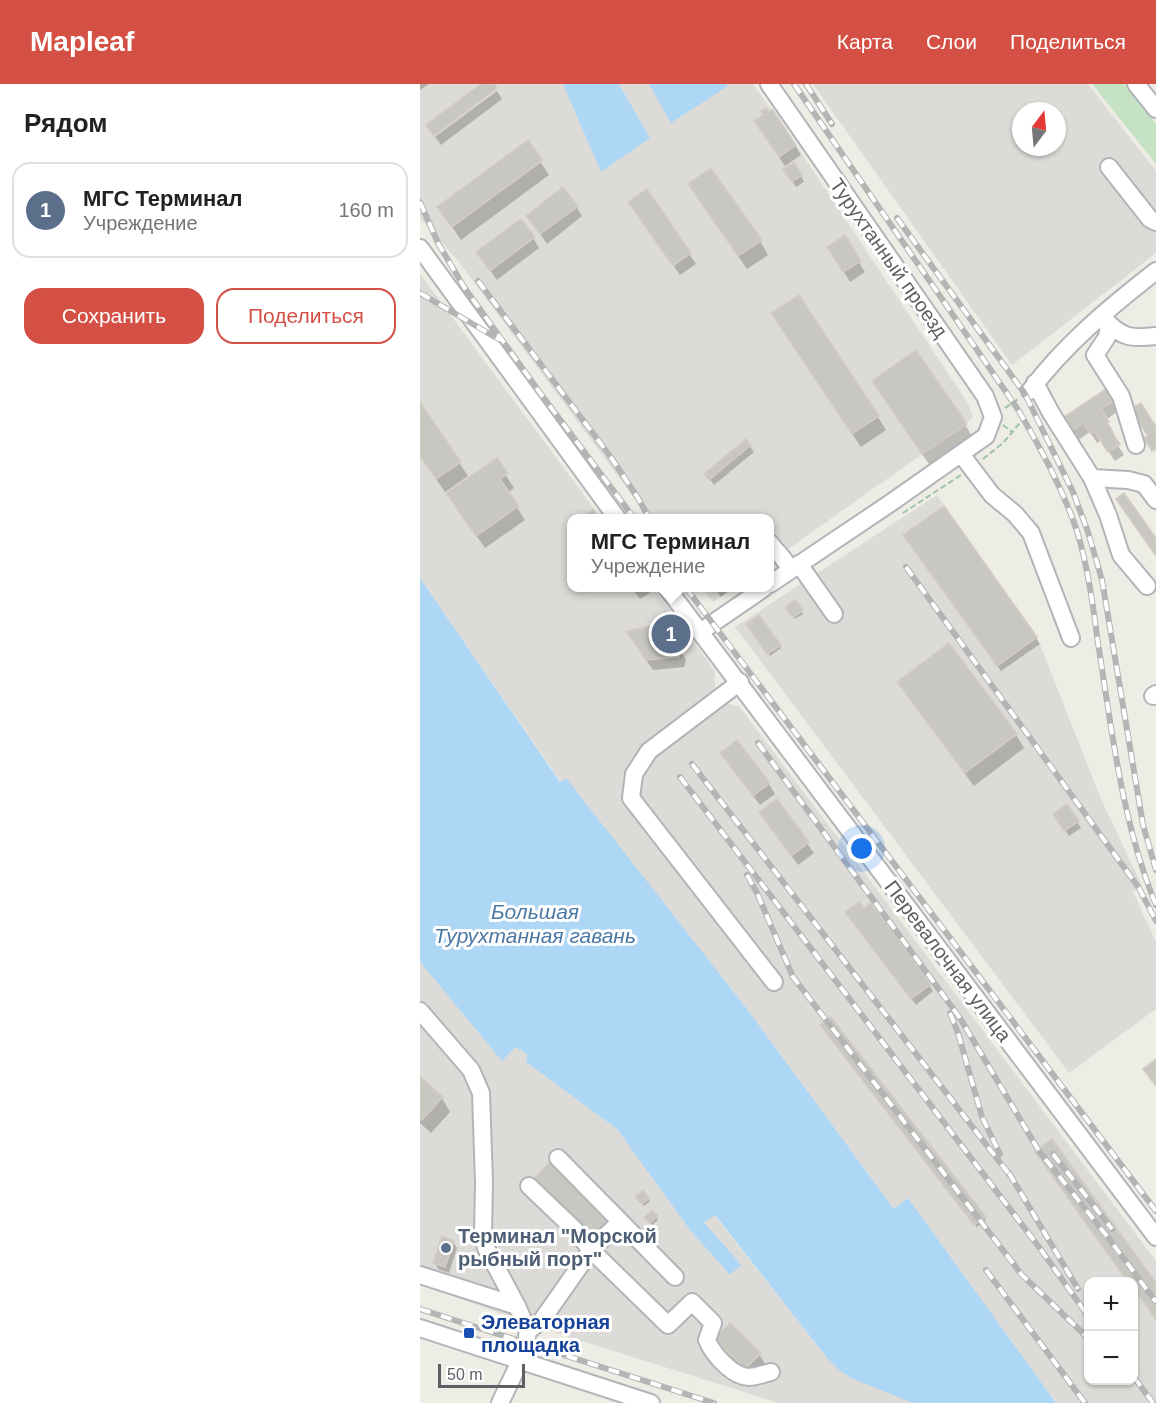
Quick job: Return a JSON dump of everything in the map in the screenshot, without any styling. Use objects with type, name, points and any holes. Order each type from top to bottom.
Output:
[{"type":"street","name":"Турухтанный проезд","points":[[769,84],[824,175],[985,396],[993,417]]},
{"type":"street","points":[[1136,84],[1156,109]]},
{"type":"street","points":[[1109,167],[1150,219],[1156,222]]},
{"type":"street","points":[[420,248],[613,514]]},
{"type":"street","points":[[1147,586],[1121,555],[1108,515],[1092,478],[1032,387],[1044,372],[1105,320],[1156,271]]},
{"type":"street","points":[[1105,320],[1121,335],[1130,338],[1156,336]]},
{"type":"street","points":[[1105,320],[1107,337],[1095,355],[1121,396],[1136,445]]},
{"type":"street","points":[[774,581],[986,436],[993,417]]},
{"type":"street","points":[[961,454],[992,495],[1015,514],[1031,533],[1071,638]]},
{"type":"street","points":[[1092,478],[1128,480],[1143,484],[1156,500]]},
{"type":"street","points":[[774,549],[779,556],[795,567],[834,615]]},
{"type":"street","name":"Перевалочная улица","points":[[670,592],[740,682],[1156,1238]]},
{"type":"street","points":[[700,632],[759,592]]},
{"type":"street","points":[[740,682],[650,751],[634,774],[631,798],[774,982]]},
{"type":"street","points":[[420,1011],[471,1070],[477,1082],[482,1104],[483,1235],[486,1248],[528,1331],[526,1347],[500,1403]]},
{"type":"street","points":[[558,1158],[675,1277]]},
{"type":"street","points":[[529,1186],[668,1325],[692,1302],[713,1323],[707,1340],[709,1347],[733,1371],[742,1376],[751,1377],[771,1372]]},
{"type":"street","points":[[528,1331],[542,1320],[591,1250],[620,1222]]},
{"type":"street","points":[[420,1275],[517,1306]]},
{"type":"street","points":[[420,1328],[616,1403]]},
{"type":"street","points":[[420,1339],[651,1403]]},
{"type":"path","points":[[993,417],[1032,387]]},
{"type":"shaded area","points":[[420,84],[563,84],[601,172],[650,138],[619,84],[649,84],[672,122],[727,84],[753,84],[968,403],[973,418],[774,559],[774,514],[646,514],[459,262],[420,218]]},
{"type":"shaded area","points":[[813,84],[1088,84],[1156,171],[1156,253],[1012,365]]},
{"type":"shaded area","points":[[420,274],[598,514],[567,514],[567,592],[656,592],[715,671],[715,694],[723,703],[739,706],[1156,1261],[1156,1403],[1056,1403],[908,1198],[894,1209],[747,1009],[566,779],[561,782],[420,578]]},
{"type":"shaded area","points":[[937,495],[1037,637],[1101,799],[1142,886],[1133,892],[1156,942],[1156,1009],[1069,1073],[735,627]]},
{"type":"shaded area","points":[[705,592],[727,592],[713,602]]},
{"type":"shaded area","points":[[420,962],[502,1061],[516,1047],[527,1054],[526,1062],[617,1129],[690,1230],[730,1275],[740,1265],[704,1221],[714,1215],[839,1370],[913,1403],[779,1403],[563,1335],[420,1285]]},
{"type":"green space","points":[[1092,84],[1124,84],[1156,124],[1156,164]]},
{"type":"water","points":[[563,84],[619,84],[650,138],[601,172]]},
{"type":"water","points":[[649,84],[727,84],[728,86],[671,123]]},
{"type":"water","name":"Большая Турухтанная гавань","points":[[420,578],[560,782],[566,778],[747,1009],[894,1209],[908,1198],[1056,1403],[913,1403],[853,1379],[839,1370],[715,1215],[704,1222],[741,1265],[730,1275],[690,1230],[617,1129],[526,1062],[527,1054],[516,1047],[502,1061],[420,962]]},
{"type":"building","points":[[481,84],[494,84],[497,88],[434,136],[426,125]]},
{"type":"building","points":[[766,108],[769,112],[772,109],[796,145],[779,157],[754,121],[764,115],[761,111]]},
{"type":"building","points":[[528,140],[543,160],[452,227],[437,207]]},
{"type":"building","points":[[794,162],[802,175],[792,182],[783,169]]},
{"type":"building","points":[[711,168],[762,240],[738,256],[688,184]]},
{"type":"building","points":[[563,187],[578,206],[540,234],[526,216]]},
{"type":"building","points":[[647,189],[691,253],[673,266],[628,202]]},
{"type":"building","points":[[521,219],[535,237],[490,271],[476,252]]},
{"type":"building","points":[[845,235],[861,261],[843,272],[827,247]]},
{"type":"building","points":[[799,295],[879,416],[852,434],[771,313]]},
{"type":"building","points":[[916,350],[967,424],[922,454],[872,381]]},
{"type":"building","points":[[1106,389],[1113,401],[1101,409],[1109,422],[1106,424],[1120,444],[1108,452],[1094,431],[1091,434],[1083,423],[1070,432],[1061,419]]},
{"type":"building","points":[[420,402],[461,462],[436,479],[420,456]]},
{"type":"building","points":[[1141,403],[1156,427],[1156,449],[1152,451],[1144,438],[1148,436],[1131,409]]},
{"type":"building","points":[[746,439],[751,445],[709,480],[704,474]]},
{"type":"building","points":[[497,458],[508,473],[500,479],[519,506],[476,536],[446,493]]},
{"type":"building","points":[[1124,493],[1156,538],[1156,556],[1116,499]]},
{"type":"building","points":[[944,506],[1037,637],[997,666],[903,535]]},
{"type":"building","points":[[795,600],[803,610],[793,618],[785,607]]},
{"type":"building","points":[[759,615],[781,645],[767,654],[746,624]]},
{"type":"building","points":[[658,625],[676,648],[681,649],[679,657],[646,660],[626,631]]},
{"type":"building","points":[[949,643],[1017,734],[965,773],[897,682]]},
{"type":"building","points":[[737,740],[770,783],[753,796],[720,753]]},
{"type":"building","points":[[777,799],[809,842],[791,856],[759,812]]},
{"type":"building","points":[[1067,804],[1079,821],[1064,831],[1053,814]]},
{"type":"building","points":[[859,902],[864,908],[871,903],[931,984],[911,999],[845,912]]},
{"type":"building","points":[[831,1017],[986,1217],[974,1225],[820,1025]]},
{"type":"building","points":[[1156,1059],[1156,1086],[1143,1069]]},
{"type":"building","points":[[420,1076],[443,1097],[422,1120],[420,1118]]},
{"type":"building","points":[[1052,1139],[1156,1283],[1156,1320],[1138,1294],[1138,1277],[1124,1277],[1035,1152]]},
{"type":"building","points":[[549,1163],[610,1221],[593,1240],[531,1182]]},
{"type":"building","points":[[643,1190],[649,1198],[642,1204],[635,1197]]},
{"type":"building","points":[[652,1210],[658,1216],[650,1223],[644,1218]]},
{"type":"building","points":[[442,1236],[454,1241],[445,1267],[433,1263]]},
{"type":"building","points":[[730,1323],[761,1353],[745,1369],[714,1339]]},
{"type":"railway","points":[[794,84],[1017,408],[1065,499],[1077,531],[1087,573],[1126,809],[1144,874],[1156,905]]},
{"type":"railway","points":[[806,84],[832,124]]},
{"type":"railway","points":[[420,202],[438,243],[464,287],[631,514]]},
{"type":"railway","points":[[897,218],[1025,394],[1073,492],[1102,580],[1143,825],[1156,870]]},
{"type":"railway","points":[[478,281],[610,456],[647,514]]},
{"type":"railway","points":[[420,293],[500,340]]},
{"type":"railway","points":[[906,567],[1139,888],[1156,921]]},
{"type":"railway","points":[[689,592],[1156,1211]]},
{"type":"railway","points":[[758,743],[960,1018],[1039,1151],[1156,1302]]},
{"type":"railway","points":[[692,764],[1012,1178]]},
{"type":"railway","points":[[680,777],[1039,1247],[1084,1310]]},
{"type":"railway","points":[[747,875],[793,977],[1022,1275],[1084,1334]]},
{"type":"railway","points":[[950,1013],[982,1117],[1000,1154]]},
{"type":"railway","points":[[1053,1154],[1112,1229]]},
{"type":"railway","points":[[1009,1173],[1078,1289]]},
{"type":"railway","points":[[986,1270],[1085,1403]]},
{"type":"railway","points":[[420,1309],[714,1403]]},
{"type":"railway","points":[[1138,1382],[1153,1403]]},
{"type":"place","name":"МГС Терминал","points":[[671,634]]},
{"type":"place","name":"Терминал \"Морской рыбный порт\"","points":[[446,1248]]},
{"type":"place","name":"Элеваторная площадка","points":[[469,1333]]}]
